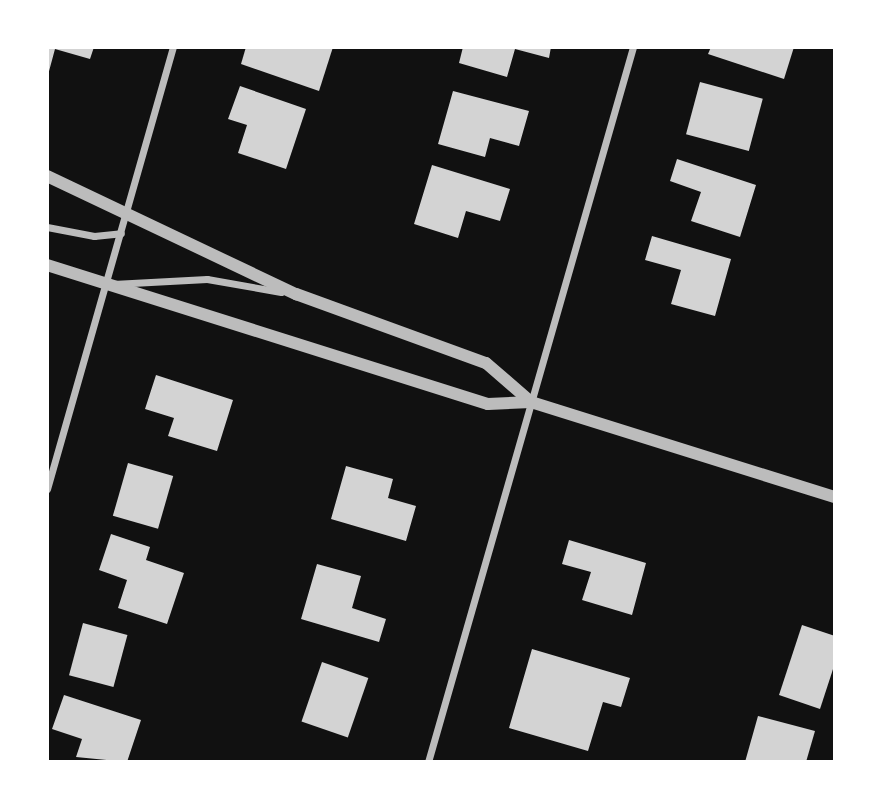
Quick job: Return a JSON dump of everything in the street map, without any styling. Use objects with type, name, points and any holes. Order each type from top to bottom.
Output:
[{"type":"street","points":[[47,489],[173,47]]},
{"type":"street","points":[[428,762],[633,47]]},
{"type":"street","points":[[51,179],[127,211],[296,294],[486,363],[531,402]]},
{"type":"street","points":[[47,227],[93,236],[121,233]]},
{"type":"street","points":[[47,265],[488,404],[531,402],[835,497]]},
{"type":"street","points":[[107,285],[207,279],[296,294]]},
{"type":"building","points":[[47,47],[94,47],[90,59],[55,49],[48,75]]},
{"type":"building","points":[[246,47],[333,47],[319,91],[241,64]]},
{"type":"building","points":[[463,47],[551,47],[549,58],[515,49],[507,77],[459,63]]},
{"type":"building","points":[[711,47],[794,47],[784,79],[708,54]]},
{"type":"building","points":[[700,82],[763,99],[749,151],[686,134]]},
{"type":"building","points":[[240,86],[306,109],[286,169],[238,153],[247,125],[228,119]]},
{"type":"building","points":[[453,91],[529,111],[519,146],[490,138],[485,157],[438,144]]},
{"type":"building","points":[[677,159],[756,185],[740,237],[691,221],[701,192],[670,181]]},
{"type":"building","points":[[432,165],[510,189],[500,221],[466,211],[458,238],[414,224]]},
{"type":"building","points":[[652,236],[731,259],[715,316],[671,304],[681,270],[645,260]]},
{"type":"building","points":[[156,375],[233,400],[217,451],[168,436],[174,418],[145,409]]},
{"type":"building","points":[[128,463],[173,476],[158,529],[113,516]]},
{"type":"building","points":[[346,466],[393,479],[388,498],[416,506],[406,541],[331,519]]},
{"type":"building","points":[[111,534],[150,547],[146,560],[184,573],[167,624],[118,608],[127,580],[99,570]]},
{"type":"building","points":[[569,540],[646,563],[632,615],[582,600],[591,572],[562,564]]},
{"type":"building","points":[[317,564],[361,576],[352,608],[386,619],[379,642],[301,619]]},
{"type":"building","points":[[83,623],[127,635],[113,687],[69,675]]},
{"type":"building","points":[[802,625],[835,636],[835,663],[820,709],[779,695]]},
{"type":"building","points":[[532,649],[630,678],[621,707],[603,702],[588,751],[509,728]]},
{"type":"building","points":[[322,662],[368,678],[348,738],[301,722]]},
{"type":"building","points":[[64,695],[141,720],[127,762],[76,757],[82,739],[52,729]]},
{"type":"building","points":[[758,716],[815,731],[806,762],[745,762]]}]
